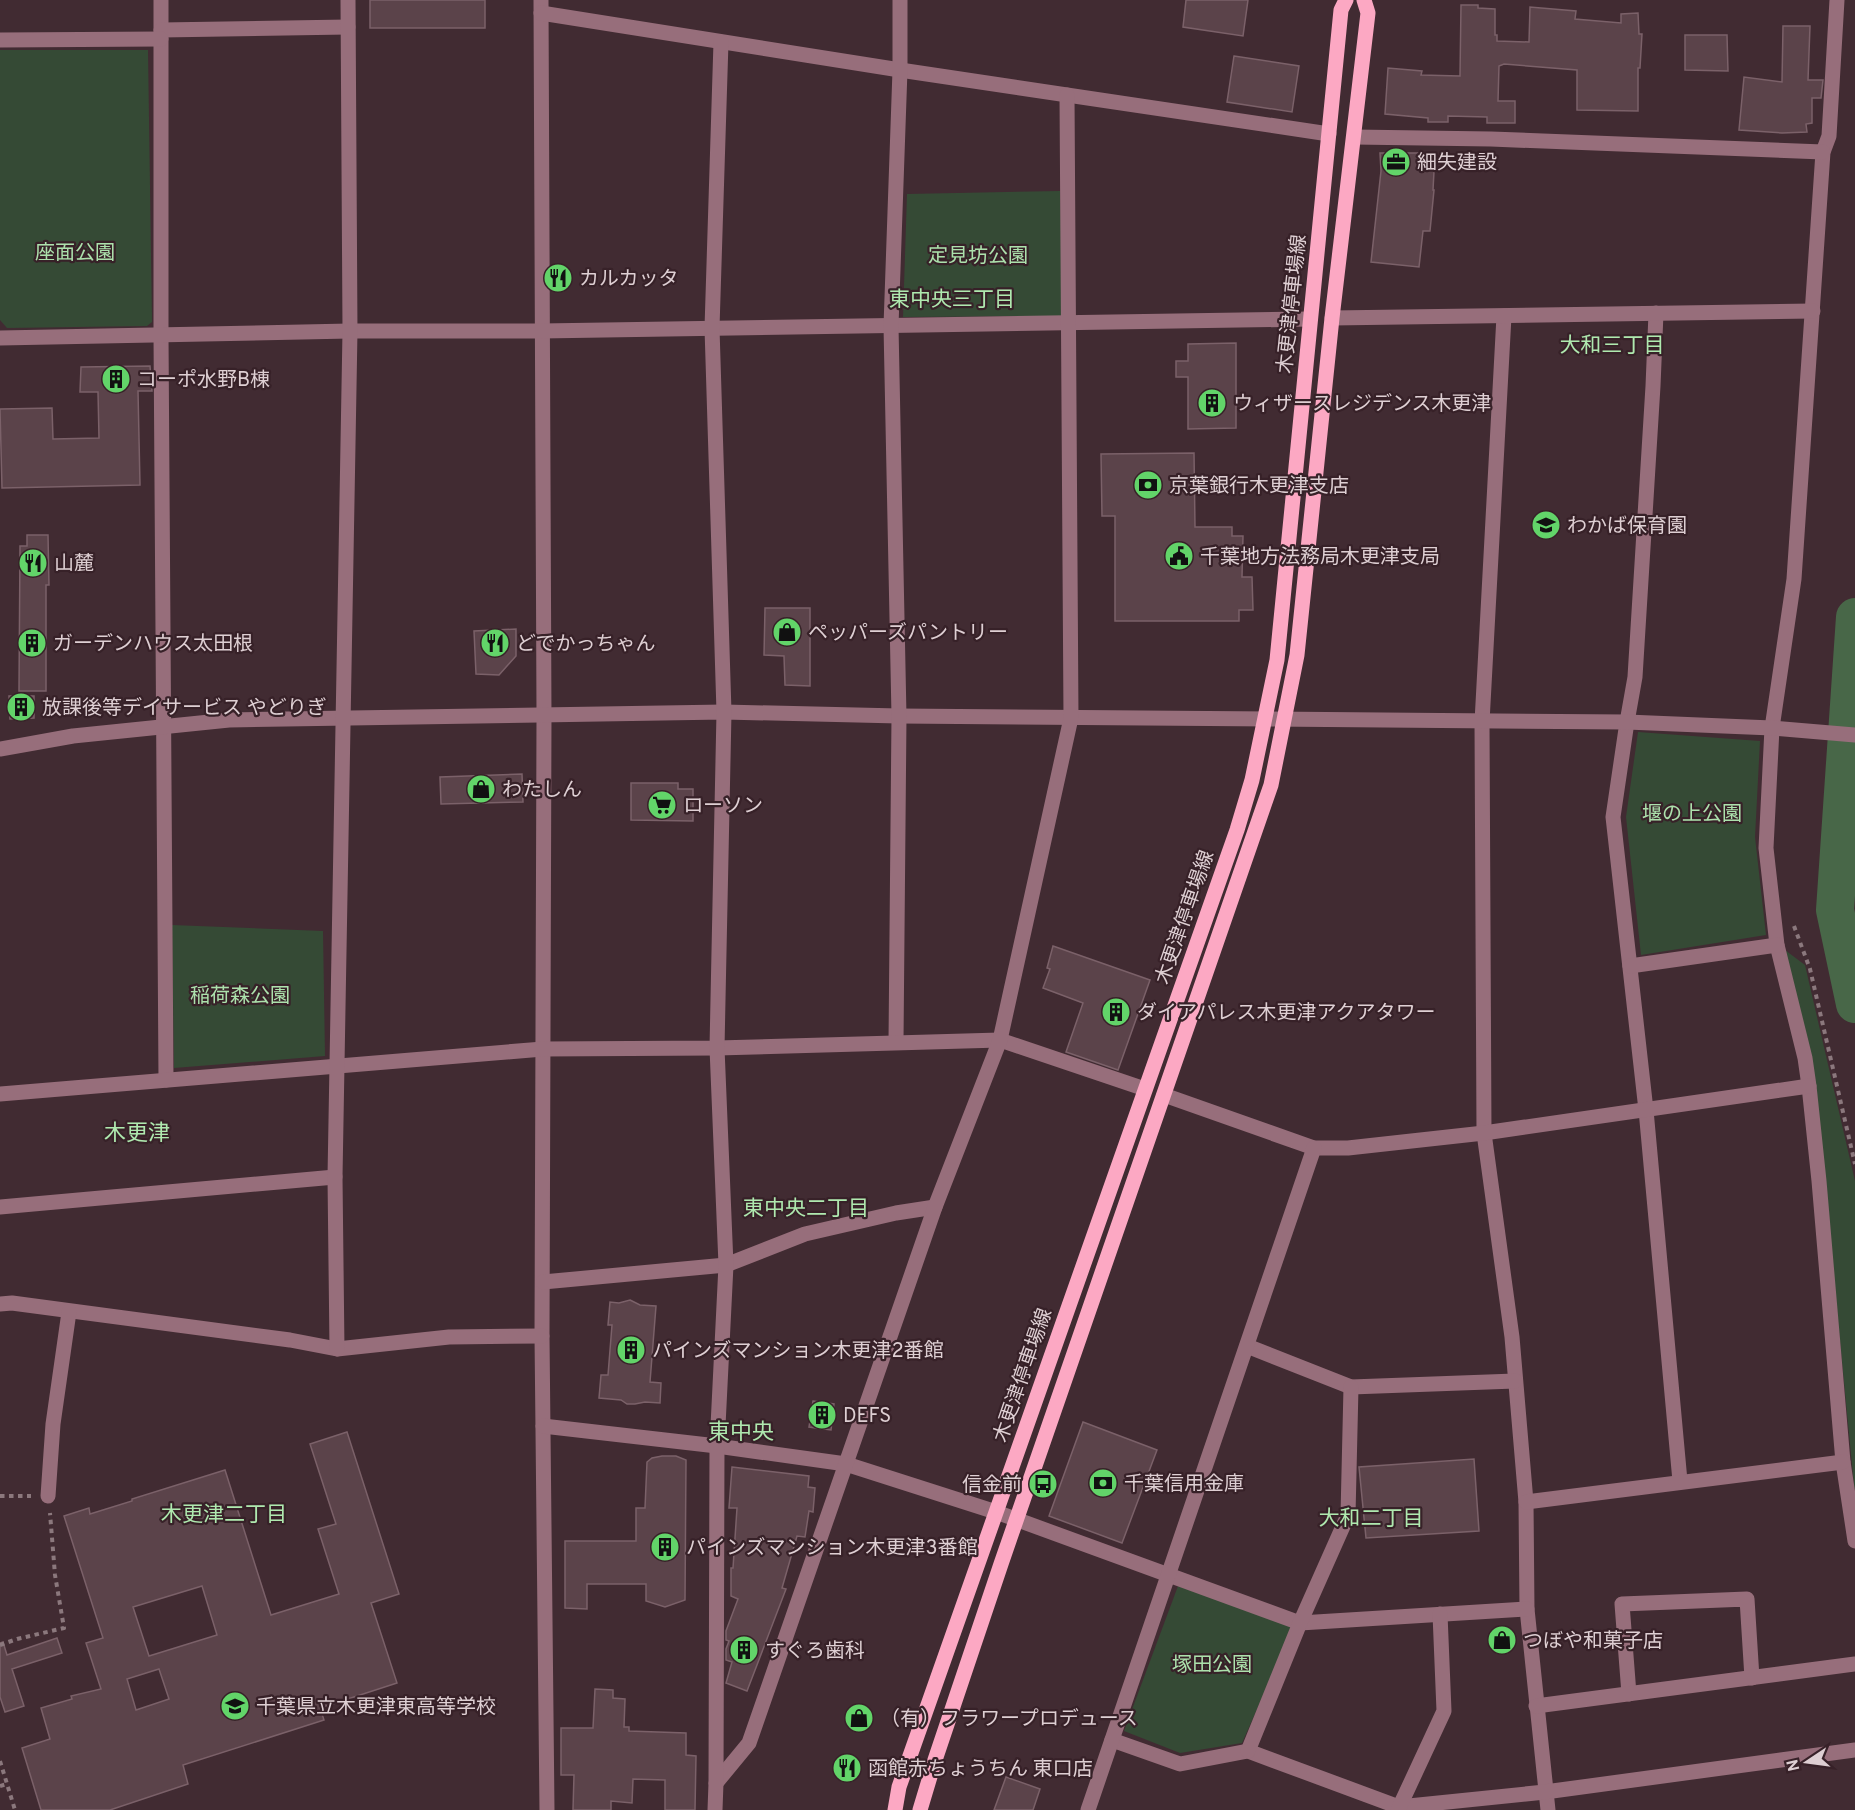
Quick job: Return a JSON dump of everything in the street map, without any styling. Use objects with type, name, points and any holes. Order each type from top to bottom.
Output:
[{"type":"main road","name":"木更津停車場線","points":[[896,1810],[899,1787],[1237,831],[1252,780],[1277,660],[1341,10],[1346,0]]},
{"type":"main road","name":"木更津停車場線","points":[[920,1810],[1017,1520],[1271,785],[1297,655],[1332,318],[1368,13],[1364,0]]},
{"type":"street","points":[[161,0],[166,1080]]},
{"type":"street","points":[[337,1349],[335,1177],[350,331],[348,0]]},
{"type":"street","points":[[896,1042],[899,716],[891,326],[900,70],[900,0]]},
{"type":"street","points":[[1837,0],[1829,136],[1823,152],[1794,579],[1772,728],[1766,848],[1777,945],[1805,1058],[1809,1086],[1843,1462],[1855,1541]]},
{"type":"street","points":[[547,1810],[542,1336],[544,716],[541,7],[722,42],[1329,134]]},
{"type":"street","points":[[0,40],[348,27]]},
{"type":"street","points":[[714,1810],[717,1446],[726,1265],[717,1048],[724,712],[712,328],[722,42]]},
{"type":"street","points":[[716,1783],[749,1743],[935,1208],[1000,1040],[1071,718],[1067,95]]},
{"type":"street","points":[[1354,136],[1823,152]]},
{"type":"street","points":[[1332,318],[1813,311]]},
{"type":"street","points":[[1656,313],[1635,677],[1613,818],[1646,1110],[1680,1481]]},
{"type":"street","points":[[1504,315],[1482,722],[1484,1133],[1512,1337],[1526,1502],[1527,1609],[1548,1810]]},
{"type":"street","points":[[0,338],[350,331],[541,331],[1310,319]]},
{"type":"street","points":[[0,749],[72,736],[229,720],[724,712],[1071,718],[1627,722],[1772,728],[1855,735]]},
{"type":"street","points":[[1630,966],[1777,945]]},
{"type":"street","points":[[0,1094],[543,1049],[717,1048],[1000,1040],[1145,1089]]},
{"type":"street","points":[[1164,1095],[1314,1148],[1348,1148],[1484,1133],[1809,1086]]},
{"type":"street","points":[[1088,1810],[1314,1148]]},
{"type":"street","points":[[0,1208],[335,1177]]},
{"type":"street","points":[[543,1282],[726,1265],[805,1234],[896,1213],[935,1208]]},
{"type":"street","points":[[0,1304],[12,1303],[279,1338],[337,1349],[449,1337],[542,1336]]},
{"type":"street","points":[[48,1496],[53,1424],[69,1312]]},
{"type":"street","points":[[1247,1346],[1351,1387],[1515,1382]]},
{"type":"street","points":[[1248,1751],[1300,1623],[1348,1515],[1351,1387]]},
{"type":"street","points":[[543,1426],[717,1446],[846,1464],[996,1512],[1300,1623],[1527,1609]]},
{"type":"street","points":[[1526,1502],[1843,1462]]},
{"type":"street","points":[[1629,1694],[1622,1604],[1747,1599],[1752,1678]]},
{"type":"street","points":[[1399,1808],[1444,1711],[1440,1614]]},
{"type":"street","points":[[1536,1706],[1855,1664]]},
{"type":"street","points":[[1112,1740],[1180,1764],[1248,1751],[1399,1808],[1545,1792],[1855,1750]]},
{"type":"path","points":[[1794,925],[1810,969],[1855,1164]]},
{"type":"path","points":[[0,1496],[48,1496],[55,1575],[64,1628],[0,1645]]},
{"type":"path","points":[[0,1761],[15,1810]]},
{"type":"path","points":[[0,1786],[7,1784]]},
{"type":"green space","name":"座面公園","points":[[0,50],[148,50],[152,322],[147,326],[7,328],[0,320]]},
{"type":"green space","name":"定見坊公園","points":[[1060,191],[1064,316],[903,317],[907,194]]},
{"type":"green space","name":"堰の上公園","points":[[1638,732],[1760,741],[1755,837],[1766,935],[1641,955],[1626,817]]},
{"type":"green space","name":"稲荷森公園","points":[[172,925],[323,931],[325,1056],[174,1068]]},
{"type":"green space","points":[[1781,947],[1805,965],[1855,1181],[1855,1495],[1815,1084]]},
{"type":"green space","name":"塚田公園","points":[[1178,1586],[1294,1626],[1242,1743],[1180,1753],[1124,1731]]},
{"type":"building","points":[[370,0],[485,0],[485,28],[370,28]]},
{"type":"building","points":[[1186,0],[1248,0],[1243,36],[1183,27]]},
{"type":"building","points":[[1461,5],[1478,5],[1478,8],[1495,9],[1497,41],[1529,42],[1530,7],[1576,11],[1575,19],[1621,23],[1621,14],[1638,13],[1639,34],[1642,34],[1640,68],[1638,68],[1638,111],[1577,110],[1577,70],[1504,64],[1499,66],[1498,101],[1515,101],[1515,123],[1487,123],[1487,117],[1448,116],[1448,122],[1428,122],[1428,118],[1385,114],[1388,68],[1422,71],[1421,75],[1460,76]]},
{"type":"building","points":[[1783,26],[1810,26],[1808,80],[1823,80],[1821,98],[1812,98],[1812,123],[1806,124],[1807,132],[1739,130],[1744,77],[1782,82]]},
{"type":"building","points":[[1685,35],[1727,35],[1728,71],[1685,70]]},
{"type":"building","points":[[1234,56],[1299,66],[1292,112],[1227,102]]},
{"type":"building","points":[[1380,153],[1435,153],[1430,231],[1423,231],[1419,267],[1371,262],[1381,171]]},
{"type":"building","name":"ウィザースレジデンス木更津","points":[[1236,343],[1236,428],[1188,429],[1188,377],[1176,377],[1176,361],[1188,361],[1188,344]]},
{"type":"building","points":[[150,366],[152,391],[138,391],[140,485],[2,488],[0,409],[52,408],[53,439],[99,438],[98,392],[80,392],[81,367]]},
{"type":"building","name":"千葉地方法務局木更津支局","points":[[1194,453],[1195,527],[1232,527],[1232,536],[1243,536],[1242,577],[1252,577],[1253,610],[1239,610],[1239,621],[1115,621],[1115,516],[1102,516],[1101,454]]},
{"type":"building","name":"ガーデンハウス太田根","points":[[27,535],[48,535],[46,691],[19,691],[20,546],[27,546]]},
{"type":"building","name":"ペッパーズパントリー","points":[[765,608],[810,608],[810,686],[785,685],[784,656],[764,655]]},
{"type":"building","name":"どでかっちゃん","points":[[516,629],[516,656],[499,675],[476,674],[474,631]]},
{"type":"building","name":"放課後等デイサービス やどりぎ","points":[[9,696],[34,696],[34,718],[10,719]]},
{"type":"building","name":"わたしん","points":[[522,774],[523,802],[441,804],[440,777]]},
{"type":"building","name":"ローソン","points":[[631,783],[678,783],[678,789],[693,789],[693,821],[631,820]]},
{"type":"building","name":"ダイアパレス木更津アクアタワー","points":[[1053,946],[1150,980],[1118,1070],[1066,1052],[1083,1003],[1043,988],[1050,969],[1047,968]]},
{"type":"building","name":"パインズマンション木更津2番館","points":[[630,1300],[640,1305],[656,1306],[650,1382],[661,1383],[660,1403],[627,1404],[621,1400],[599,1398],[601,1375],[608,1375],[612,1325],[608,1325],[610,1302],[619,1303]]},
{"type":"building","name":"DEFS","points":[[813,1401],[834,1404],[831,1430],[809,1427]]},
{"type":"building","name":"千葉信用金庫","points":[[1083,1422],[1157,1450],[1122,1543],[1049,1516]]},
{"type":"building","points":[[347,1432],[399,1594],[371,1603],[397,1683],[320,1708],[324,1720],[183,1765],[188,1784],[110,1810],[41,1810],[22,1748],[50,1739],[41,1708],[72,1699],[71,1696],[101,1689],[86,1643],[103,1638],[64,1516],[89,1508],[90,1514],[225,1470],[271,1615],[339,1594],[318,1529],[336,1524],[310,1444]],"holes":[[[202,1586],[217,1635],[149,1656],[133,1607]],[[159,1669],[169,1699],[136,1710],[127,1679]]]},
{"type":"building","points":[[676,1456],[686,1460],[685,1600],[665,1607],[646,1601],[646,1584],[587,1584],[587,1609],[565,1608],[565,1541],[636,1541],[636,1508],[645,1508],[647,1462],[652,1458]]},
{"type":"building","points":[[1474,1459],[1479,1531],[1366,1538],[1359,1467]]},
{"type":"building","points":[[732,1467],[809,1476],[808,1487],[815,1488],[813,1512],[809,1511],[805,1537],[797,1536],[782,1588],[786,1589],[747,1691],[726,1683],[732,1662],[726,1660],[729,1641],[726,1640],[726,1631],[738,1599],[731,1596],[731,1568],[733,1568],[737,1508],[729,1508]]},
{"type":"building","points":[[57,1638],[62,1653],[12,1669],[24,1706],[5,1712],[0,1697],[0,1643],[3,1642],[7,1655]]},
{"type":"building","points":[[595,1689],[613,1690],[613,1698],[625,1699],[624,1727],[629,1727],[629,1731],[686,1733],[686,1755],[696,1756],[695,1810],[665,1810],[665,1780],[633,1779],[632,1803],[611,1801],[611,1810],[573,1810],[574,1775],[561,1775],[561,1728],[593,1728]]},
{"type":"building","points":[[1006,1777],[1040,1789],[1033,1810],[994,1810]]},
{"type":"waterway","points":[[1855,617],[1835,910],[1855,1004]]},
{"type":"place","name":"細失建設","points":[[1396,162]]},
{"type":"place","name":"カルカッタ","points":[[558,278]]},
{"type":"place","name":"コーポ水野B棟","points":[[116,379]]},
{"type":"place","name":"ウィザースレジデンス木更津","points":[[1212,403]]},
{"type":"place","name":"京葉銀行木更津支店","points":[[1148,485]]},
{"type":"place","name":"わかば保育園","points":[[1546,525]]},
{"type":"place","name":"千葉地方法務局木更津支局","points":[[1179,556]]},
{"type":"place","name":"山麓","points":[[33,563]]},
{"type":"place","name":"ペッパーズパントリー","points":[[787,632]]},
{"type":"place","name":"ガーデンハウス太田根","points":[[32,643]]},
{"type":"place","name":"どでかっちゃん","points":[[495,643]]},
{"type":"place","name":"放課後等デイサービス やどりぎ","points":[[21,707]]},
{"type":"place","name":"わたしん","points":[[481,789]]},
{"type":"place","name":"ローソン","points":[[662,805]]},
{"type":"place","name":"ダイアパレス木更津アクアタワー","points":[[1116,1012]]},
{"type":"place","name":"パインズマンション木更津2番館","points":[[631,1350]]},
{"type":"place","name":"DEFS","points":[[822,1415]]},
{"type":"place","name":"千葉信用金庫","points":[[1103,1483]]},
{"type":"place","name":"信金前","points":[[1043,1484]]},
{"type":"place","name":"パインズマンション木更津3番館","points":[[665,1547]]},
{"type":"place","name":"つぼや和菓子店","points":[[1502,1640]]},
{"type":"place","name":"すぐろ歯科","points":[[744,1650]]},
{"type":"place","name":"千葉県立木更津東高等学校","points":[[235,1706]]},
{"type":"place","name":"（有）フラワープロデュース","points":[[859,1718]]},
{"type":"place","name":"函館赤ちょうちん 東口店","points":[[847,1768]]},
{"type":"district","name":"東中央三丁目","points":[[952,299]]},
{"type":"district","name":"大和三丁目","points":[[1612,345]]},
{"type":"district","name":"木更津","points":[[137,1132]]},
{"type":"district","name":"東中央二丁目","points":[[806,1208]]},
{"type":"district","name":"東中央","points":[[741,1431]]},
{"type":"district","name":"木更津二丁目","points":[[224,1514]]},
{"type":"district","name":"大和二丁目","points":[[1371,1518]]}]
